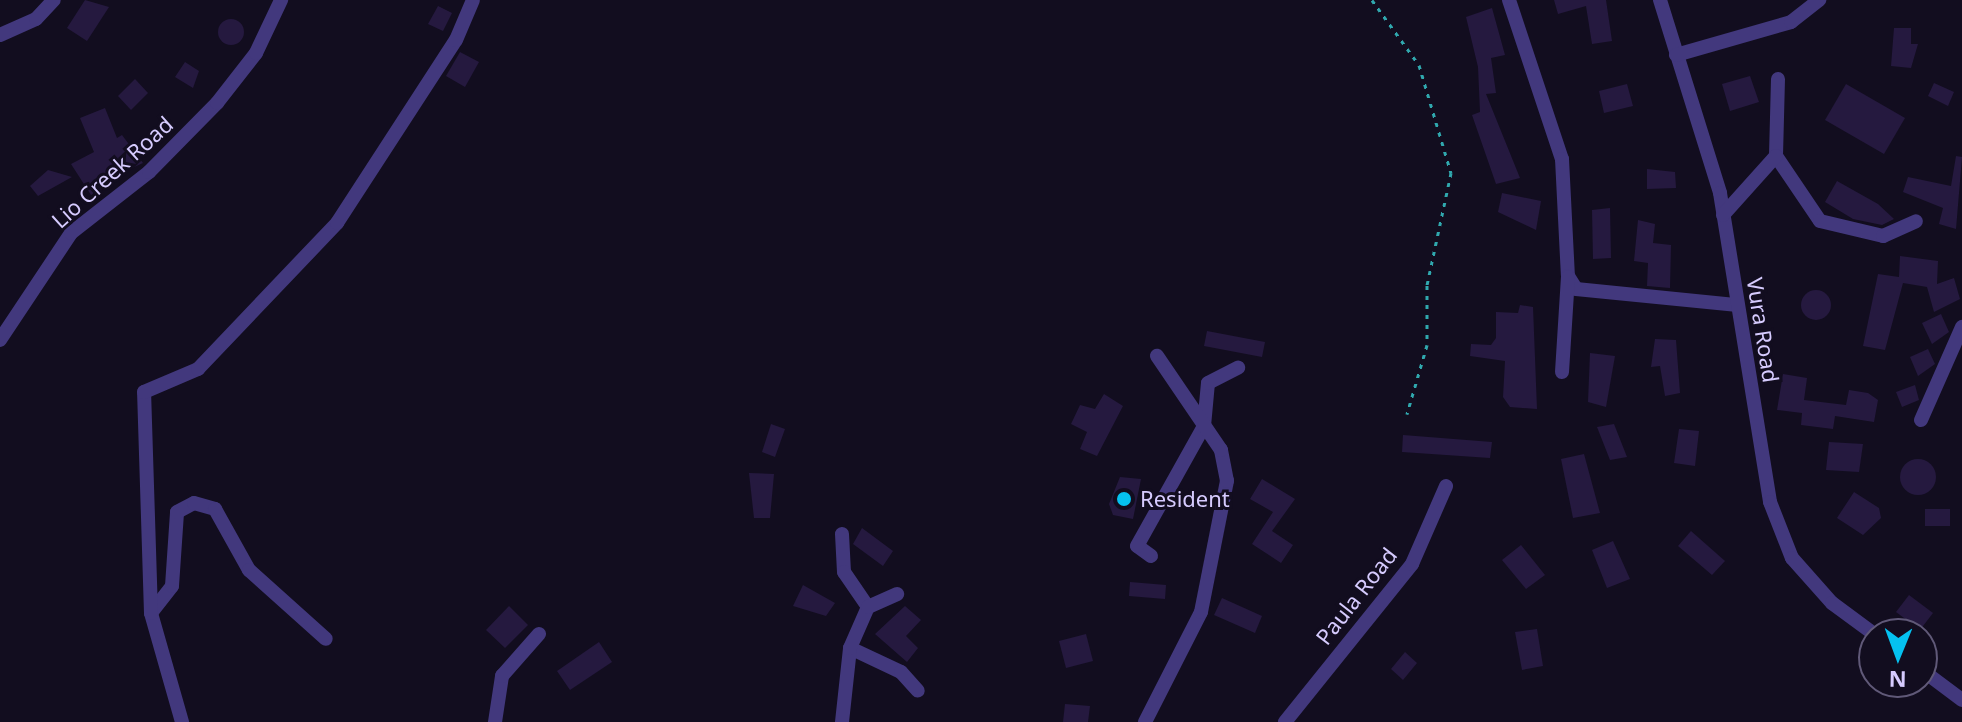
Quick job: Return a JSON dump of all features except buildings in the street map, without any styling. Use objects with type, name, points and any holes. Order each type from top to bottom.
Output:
[{"type":"street","points":[[0,35],[36,19],[54,0]]},
{"type":"street","name":"Lio Creek Road","points":[[0,340],[71,233],[149,172],[217,103],[256,53],[281,0]]},
{"type":"street","points":[[182,722],[151,613],[144,392],[198,369],[337,223],[456,40],[473,0]]},
{"type":"street","points":[[1509,0],[1562,159],[1568,276],[1562,372]]},
{"type":"street","name":"Vura Road","points":[[1660,0],[1723,215],[1735,305],[1770,502],[1792,558],[1832,603],[1858,622]]},
{"type":"street","points":[[1676,55],[1791,22],[1819,0]]},
{"type":"street","points":[[1778,79],[1776,156],[1820,221],[1883,236],[1916,221]]},
{"type":"street","points":[[1723,215],[1776,156]]},
{"type":"street","points":[[1568,276],[1591,294],[1735,305]]},
{"type":"street","points":[[1921,420],[1962,327]]},
{"type":"street","points":[[1145,722],[1204,598],[1227,481],[1221,450],[1157,356]]},
{"type":"street","points":[[1151,556],[1137,546],[1204,426],[1208,383],[1238,368]]},
{"type":"street","name":"Paula Road","points":[[1285,722],[1412,564],[1446,486]]},
{"type":"street","points":[[151,613],[172,586],[177,512],[194,503],[215,509],[249,570],[326,639]]},
{"type":"street","points":[[842,534],[844,572],[868,607]]},
{"type":"street","points":[[842,722],[850,648],[868,607],[897,594]]},
{"type":"street","points":[[495,722],[502,676],[539,634]]},
{"type":"street","points":[[850,648],[901,672],[918,691]]},
{"type":"street","points":[[1938,682],[1962,700]]},
{"type":"path","points":[[1372,0],[1419,65],[1451,173],[1427,285],[1427,345],[1407,414]]},
{"type":"place","name":"Resident","points":[[1124,499]]}]
